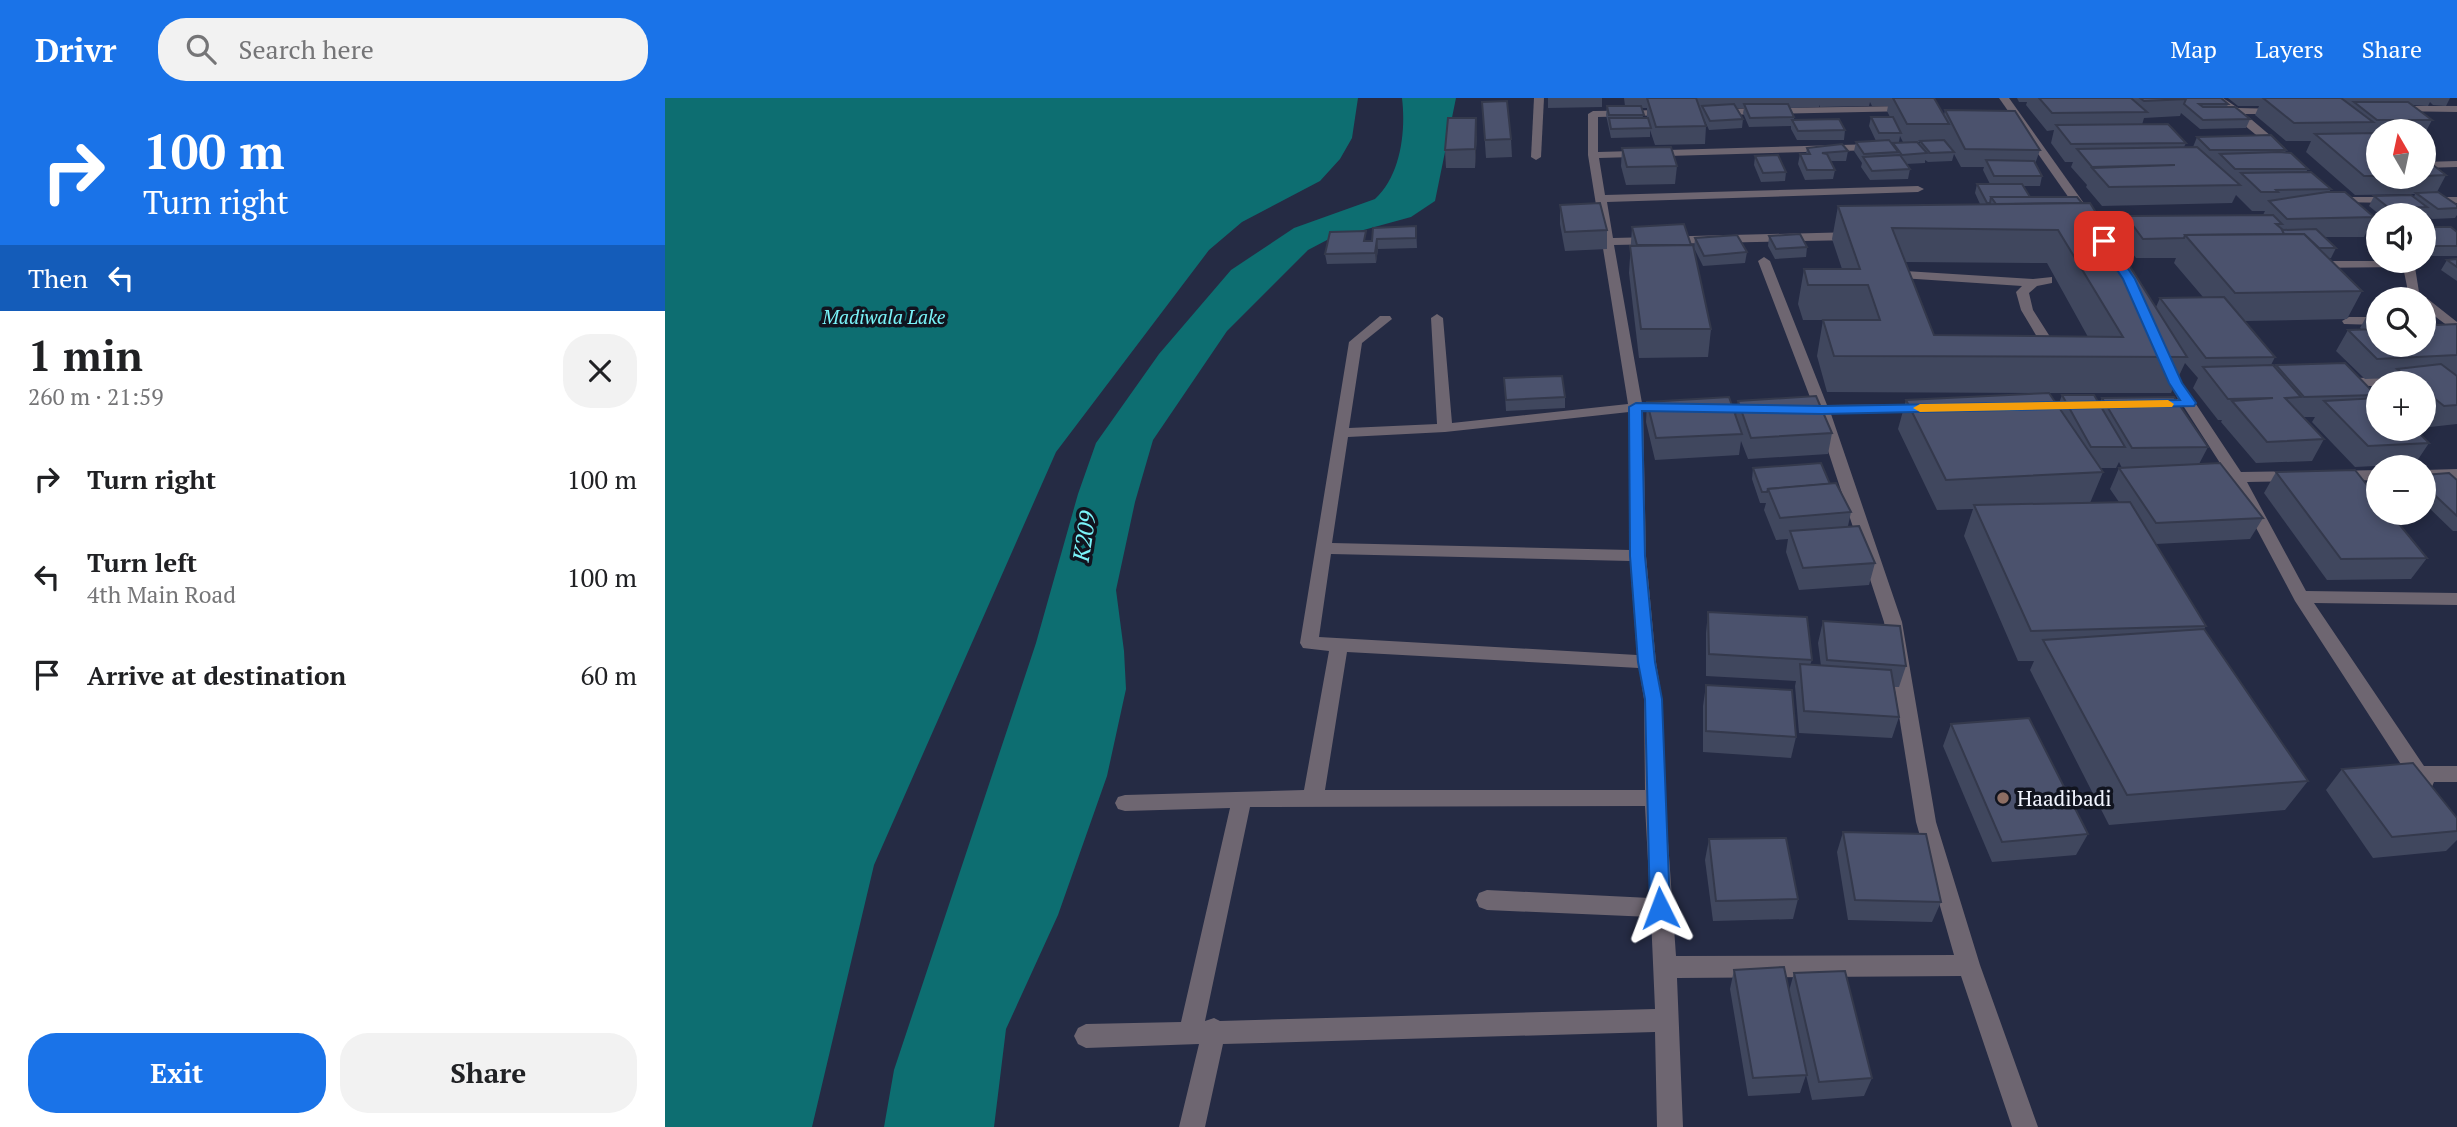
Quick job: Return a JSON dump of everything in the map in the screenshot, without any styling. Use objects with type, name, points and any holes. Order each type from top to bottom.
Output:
[{"type":"street","points":[[1536,157],[1539,98]]},
{"type":"street","points":[[2004,98],[2091,221]]},
{"type":"street","points":[[2216,98],[2237,111],[2288,156]]},
{"type":"street","points":[[1670,1127],[1653,699],[1647,662],[1638,556],[1636,407],[1593,155],[1593,114],[1924,109]]},
{"type":"street","points":[[2382,110],[2457,109]]},
{"type":"street","points":[[2237,111],[2289,110]]},
{"type":"street","points":[[1593,155],[1884,147]]},
{"type":"street","points":[[2436,164],[2457,164]]},
{"type":"street","points":[[1600,199],[1918,188]]},
{"type":"street","points":[[2329,191],[2366,225]]},
{"type":"street","points":[[2339,200],[2405,200]]},
{"type":"street","points":[[2418,200],[2457,200]]},
{"type":"street","points":[[1607,242],[1874,235]]},
{"type":"street","points":[[1764,261],[1822,410],[1893,622],[1926,822],[1969,965],[2025,1127]]},
{"type":"street","points":[[2302,265],[2366,263]]},
{"type":"street","points":[[1905,275],[2033,283],[2048,280]]},
{"type":"street","points":[[2033,283],[2022,292],[2027,310],[2060,363]]},
{"type":"street","points":[[2436,312],[2452,325]]},
{"type":"street","points":[[1385,318],[1356,342],[1310,643],[1647,662]]},
{"type":"street","points":[[1437,318],[1444,428]]},
{"type":"street","points":[[2349,321],[2366,321]]},
{"type":"street","points":[[2160,348],[2182,383],[2189,403],[2238,477],[2301,597],[2431,795]]},
{"type":"street","points":[[2322,382],[2457,381]]},
{"type":"street","points":[[2135,404],[2189,403]]},
{"type":"street","points":[[1341,433],[1444,428],[1636,407],[1662,407]]},
{"type":"street","points":[[1782,409],[1945,408]]},
{"type":"street","points":[[2436,475],[2457,474]]},
{"type":"street","points":[[2238,477],[2366,475]]},
{"type":"street","points":[[1324,548],[1638,556]]},
{"type":"street","points":[[2301,597],[2457,599]]},
{"type":"street","points":[[1313,799],[1339,645]]},
{"type":"street","points":[[2418,774],[2457,774]]},
{"type":"street","points":[[1125,803],[1242,799],[1655,798]]},
{"type":"street","points":[[1192,1127],[1202,1030],[1242,799]]},
{"type":"street","points":[[1487,900],[1660,908]]},
{"type":"street","points":[[1665,967],[1969,965]]},
{"type":"street","points":[[1086,1036],[1202,1030],[1665,1020]]},
{"type":"water","name":"Madiwala Lake","points":[[665,98],[1358,98],[1352,138],[1340,159],[1320,181],[1242,222],[1209,250],[1056,452],[874,865],[812,1127],[665,1127]]},
{"type":"water","name":"K209","points":[[1402,98],[1456,98],[1435,201],[1411,217],[1327,240],[1308,250],[1227,331],[1153,440],[1135,502],[1116,590],[1126,689],[1107,776],[1058,915],[1006,1029],[994,1127],[884,1127],[894,1070],[1036,643],[1078,494],[1096,443],[1159,354],[1231,270],[1294,228],[1375,199],[1384,189],[1400,152]]},
{"type":"building","points":[[1647,98],[1696,98],[1706,126],[1656,127]]},
{"type":"building","points":[[1893,98],[1934,98],[1949,124],[1907,124]]},
{"type":"building","points":[[2039,98],[2131,98],[2147,112],[2052,113]]},
{"type":"building","points":[[2140,98],[2185,98],[2186,99],[2144,101]]},
{"type":"building","points":[[2185,98],[2221,98],[2228,104],[2199,104],[2203,107],[2235,107],[2250,119],[2203,120],[2184,104]]},
{"type":"building","points":[[2263,98],[2341,98],[2369,119],[2366,119],[2366,122],[2294,123]]},
{"type":"building","points":[[1507,101],[1511,139],[1485,140],[1482,102]]},
{"type":"building","points":[[2354,102],[2408,102],[2431,119],[2376,119]]},
{"type":"building","points":[[1734,104],[1743,119],[1710,121],[1702,106]]},
{"type":"building","points":[[1744,104],[1788,104],[1794,117],[1750,118]]},
{"type":"building","points":[[1607,106],[1641,106],[1644,115],[1609,115]]},
{"type":"building","points":[[1945,110],[2015,111],[2040,150],[1965,149]]},
{"type":"building","points":[[1871,117],[1893,117],[1901,133],[1879,133]]},
{"type":"building","points":[[1448,118],[1476,118],[1475,149],[1445,150]]},
{"type":"building","points":[[1609,118],[1648,118],[1651,128],[1611,129]]},
{"type":"building","points":[[1839,119],[1845,130],[1798,131],[1792,120]]},
{"type":"building","points":[[2168,124],[2186,143],[2071,144],[2056,125]]},
{"type":"building","points":[[2366,133],[2366,176],[2364,176],[2315,134]]},
{"type":"building","points":[[2271,135],[2286,150],[2210,150],[2197,137]]},
{"type":"building","points":[[1889,140],[1898,152],[1864,154],[1856,142]]},
{"type":"building","points":[[1944,140],[1954,152],[1930,153],[1920,141]]},
{"type":"building","points":[[1917,142],[1927,153],[1902,155],[1893,143]]},
{"type":"building","points":[[1842,144],[1848,151],[1822,153],[1827,154],[1835,170],[1807,170],[1800,154],[1810,154],[1807,148]]},
{"type":"building","points":[[1671,147],[1677,166],[1627,167],[1622,148]]},
{"type":"building","points":[[2197,147],[2240,185],[2109,187],[2092,168],[2175,165],[2092,167],[2077,149]]},
{"type":"building","points":[[2291,153],[2308,169],[2235,169],[2220,154]]},
{"type":"building","points":[[1778,155],[1786,172],[1763,173],[1755,156]]},
{"type":"building","points":[[1900,155],[1910,169],[1872,171],[1863,157]]},
{"type":"building","points":[[1986,160],[2034,161],[2042,176],[1994,176]]},
{"type":"building","points":[[2436,167],[2446,175],[2436,175]]},
{"type":"building","points":[[2311,172],[2331,189],[2261,192],[2241,173]]},
{"type":"building","points":[[1977,184],[2022,184],[2030,197],[1991,197],[1990,203],[1987,203]]},
{"type":"building","points":[[2327,192],[2345,192],[2366,210],[2366,217],[2287,219],[2269,201]]},
{"type":"building","points":[[2438,192],[2457,205],[2457,208],[2438,209],[2436,203],[2430,203],[2416,193]]},
{"type":"building","points":[[2411,195],[2422,203],[2383,203],[2374,196]]},
{"type":"building","points":[[1991,197],[2077,197],[2082,203],[1996,204]]},
{"type":"building","points":[[1600,203],[1607,230],[1565,232],[1560,205]]},
{"type":"building","points":[[2090,203],[2187,357],[1834,356],[1823,320],[1880,320],[1868,285],[1808,285],[1804,269],[1860,269],[1838,206]],"holes":[[[1892,228],[2058,230],[2123,337],[1934,335]]]},
{"type":"building","points":[[2273,215],[2282,224],[2276,224],[2284,234],[2185,235],[2184,238],[2143,239],[2126,216]]},
{"type":"building","points":[[1684,224],[1691,245],[1637,245],[1632,227]]},
{"type":"building","points":[[1416,226],[1416,238],[1377,239],[1375,253],[1325,254],[1330,232],[1366,231],[1364,241],[1372,241],[1373,228]]},
{"type":"building","points":[[2436,227],[2451,227],[2457,232],[2457,246],[2436,246]]},
{"type":"building","points":[[2316,229],[2336,248],[2319,248],[2304,234],[2284,234],[2282,230]]},
{"type":"building","points":[[1800,234],[1807,247],[1776,249],[1769,236]]},
{"type":"building","points":[[2304,234],[2362,291],[2235,293],[2185,235]]},
{"type":"building","points":[[1737,235],[1747,252],[1704,256],[1695,238]]},
{"type":"building","points":[[1693,245],[1711,329],[1641,329],[1630,246]]},
{"type":"building","points":[[2457,259],[2457,267],[2447,260]]},
{"type":"building","points":[[2224,297],[2275,357],[2206,358],[2160,298]]},
{"type":"building","points":[[2436,324],[2457,324],[2457,355],[2436,356]]},
{"type":"building","points":[[2366,329],[2366,348],[2348,330]]},
{"type":"building","points":[[2375,357],[2417,357],[2377,359]]},
{"type":"building","points":[[2345,363],[2366,385],[2366,395],[2304,397],[2276,365]]},
{"type":"building","points":[[2441,364],[2457,376],[2457,405],[2444,406],[2436,400],[2436,371],[2397,369]]},
{"type":"building","points":[[2273,365],[2301,397],[2285,398],[2324,439],[2267,442],[2232,401],[2273,398],[2228,399],[2203,367]]},
{"type":"building","points":[[1562,376],[1565,397],[1506,400],[1504,378]]},
{"type":"building","points":[[2049,393],[2103,472],[1946,480],[1906,400]]},
{"type":"building","points":[[2062,395],[2094,395],[2125,447],[2091,447]]},
{"type":"building","points":[[1816,396],[1832,433],[1751,438],[1738,401]]},
{"type":"building","points":[[1729,397],[1742,434],[1656,438],[1647,402]]},
{"type":"building","points":[[2174,397],[2208,447],[2132,448],[2102,398]]},
{"type":"building","points":[[2366,399],[2366,441],[2429,443],[2368,446],[2324,401]]},
{"type":"building","points":[[1821,463],[1830,484],[1768,489],[1767,492],[1762,492],[1753,468]]},
{"type":"building","points":[[2220,463],[2263,518],[2156,523],[2119,468]]},
{"type":"building","points":[[2355,470],[2366,484],[2366,525],[2400,525],[2427,558],[2341,559],[2276,472]]},
{"type":"building","points":[[2449,473],[2457,480],[2457,516],[2436,496],[2436,474]]},
{"type":"building","points":[[1836,483],[1851,512],[1780,518],[1768,489]]},
{"type":"building","points":[[2130,502],[2206,626],[2031,631],[1974,505]]},
{"type":"building","points":[[1859,526],[1875,563],[1803,568],[1790,531]]},
{"type":"building","points":[[1708,612],[1807,617],[1812,660],[1709,654]]},
{"type":"building","points":[[1823,621],[1900,626],[1906,666],[1827,660]]},
{"type":"building","points":[[2204,629],[2308,781],[2127,795],[2043,640]]},
{"type":"building","points":[[1800,664],[1891,670],[1899,717],[1804,711]]},
{"type":"building","points":[[1706,685],[1792,690],[1796,737],[1706,731]]},
{"type":"building","points":[[2029,718],[2088,834],[2002,842],[1951,724]]},
{"type":"building","points":[[2413,763],[2457,818],[2457,831],[2392,837],[2342,769]]},
{"type":"building","points":[[1843,832],[1926,834],[1941,902],[1855,900]]},
{"type":"building","points":[[1786,838],[1798,899],[1716,901],[1709,839]]},
{"type":"building","points":[[1784,967],[1807,1075],[1753,1078],[1734,970]]},
{"type":"building","points":[[1845,971],[1872,1078],[1819,1082],[1794,973]]},
{"type":"slow traffic","points":[[1920,408],[2168,404]]},
{"type":"place","name":"Haadibadi","points":[[2003,798]]},
{"type":"route","points":[[1660,908],[1653,699],[1647,662],[1638,556],[1636,407],[1822,410],[2189,403],[2175,383],[2129,279],[2104,241]]}]
